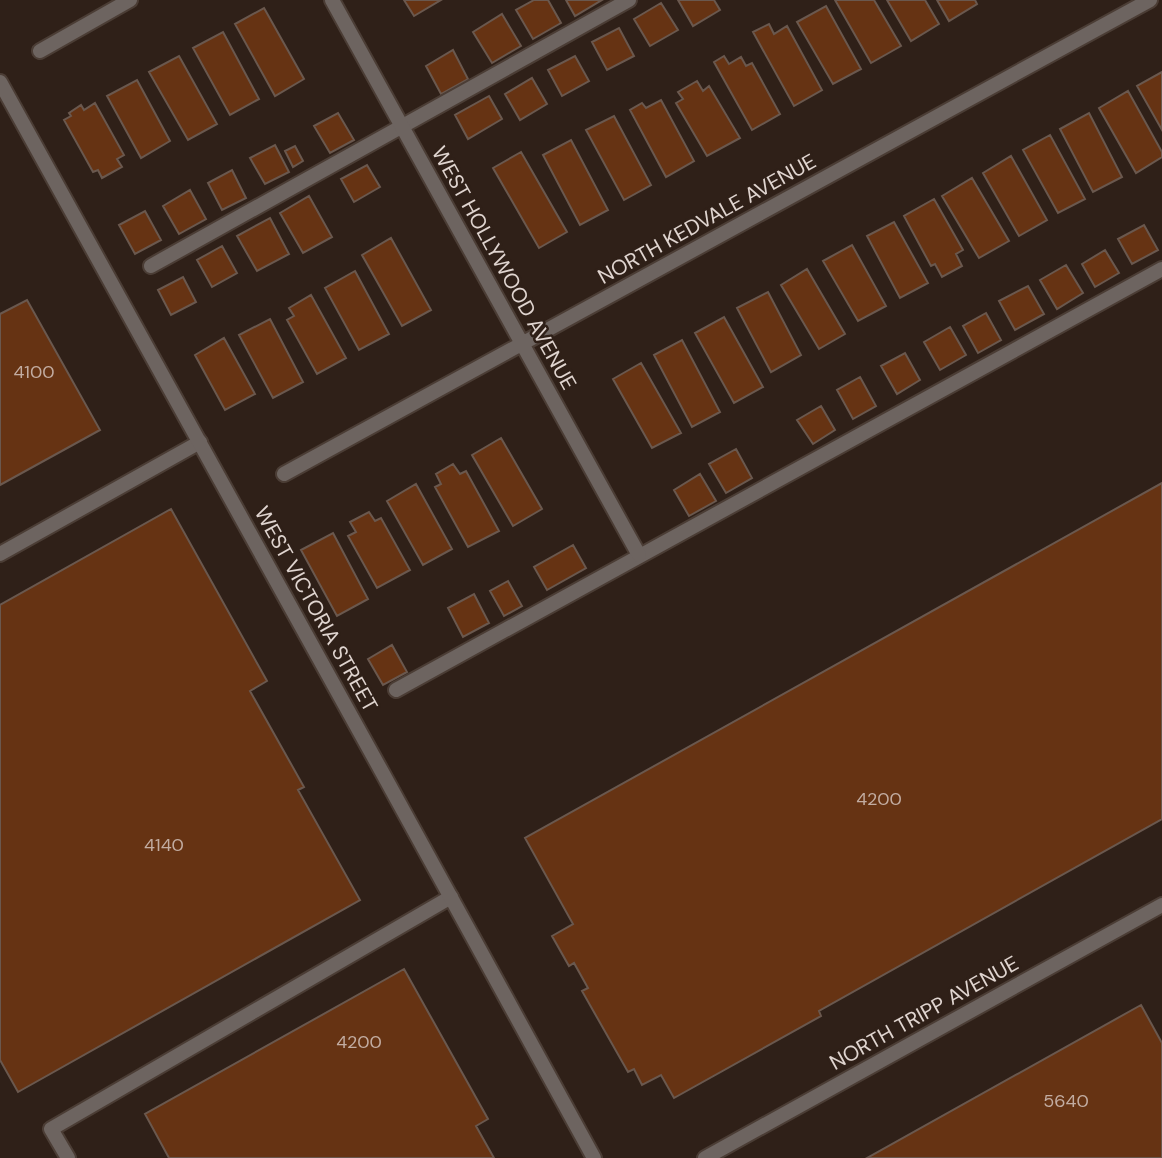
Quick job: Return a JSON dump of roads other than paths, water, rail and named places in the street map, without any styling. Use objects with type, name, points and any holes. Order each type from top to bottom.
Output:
[{"type":"street","points":[[40,51],[130,0]]},
{"type":"street","name":"WEST HOLLYWOOD AVENUE","points":[[332,0],[639,555]]},
{"type":"street","points":[[151,267],[629,0]]},
{"type":"street","name":"NORTH KEDVALE AVENUE","points":[[284,474],[1150,0]]},
{"type":"street","name":"WEST VICTORIA STREET","points":[[0,82],[594,1158]]},
{"type":"street","points":[[396,690],[1162,269]]},
{"type":"street","points":[[0,554],[200,442]]},
{"type":"street","points":[[68,1158],[51,1129],[451,897]]},
{"type":"street","name":"NORTH TRIPP AVENUE","points":[[705,1158],[1162,905]]}]
